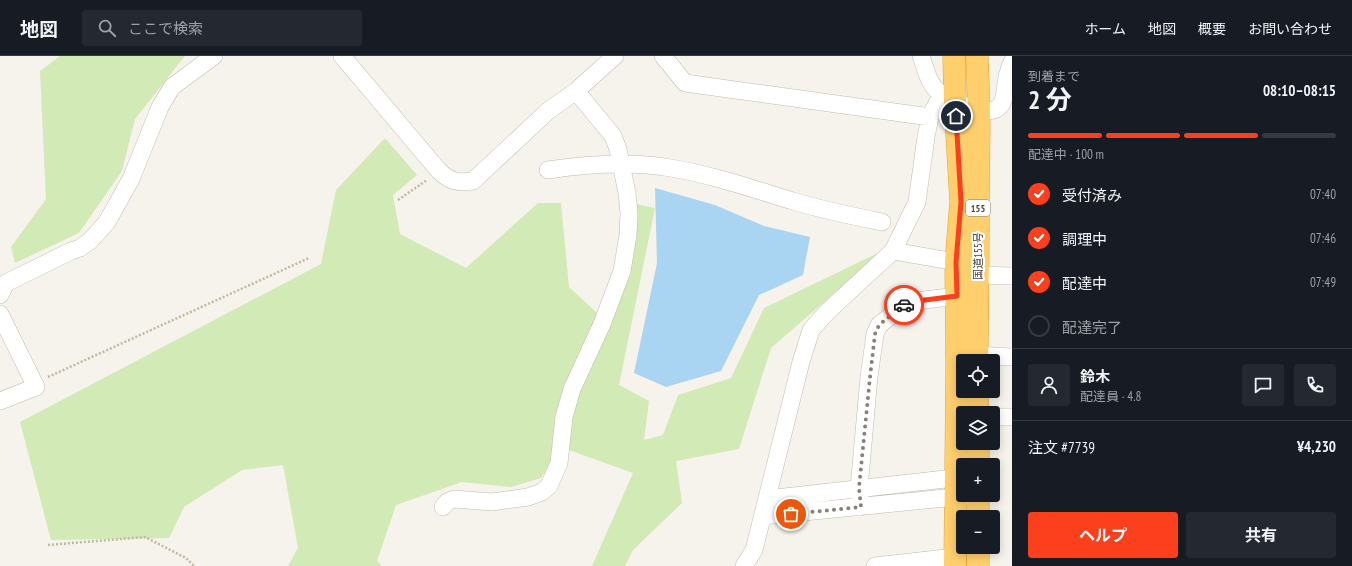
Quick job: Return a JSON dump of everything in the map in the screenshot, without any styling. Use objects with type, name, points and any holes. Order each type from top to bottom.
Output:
[{"type":"highway","name":"国道155号","points":[[954,56],[948,98],[961,202],[956,262],[965,458]]},
{"type":"highway","name":"国道155号","points":[[977,56],[979,110],[977,354]]},
{"type":"highway","name":"国道155号","points":[[955,561],[964,502]]},
{"type":"highway","points":[[978,554],[978,566]]},
{"type":"street","points":[[2,284],[90,242],[107,222],[131,179],[160,107],[172,88],[214,56]]},
{"type":"street","points":[[342,56],[439,171],[447,178],[456,182],[473,181],[548,111],[576,91],[615,56]]},
{"type":"street","points":[[663,56],[685,83],[930,116]]},
{"type":"street","points":[[921,56],[928,79],[934,88],[948,98],[979,110],[995,110],[1000,106],[1003,101],[1011,69]]},
{"type":"street","points":[[443,507],[447,502],[454,499],[492,502],[528,497],[542,492],[550,486],[559,463],[564,417],[572,389],[602,324],[622,271],[628,235],[629,213],[622,164],[614,136],[576,91]]},
{"type":"street","points":[[744,566],[754,550],[768,499],[801,362],[811,330],[827,312],[893,251],[917,202],[930,116],[948,98]]},
{"type":"street","points":[[548,170],[569,167],[622,164],[642,164],[670,168],[699,173],[738,183],[795,202],[882,222]]},
{"type":"street","points":[[893,251],[956,262]]},
{"type":"street","points":[[977,274],[1012,276]]},
{"type":"street","points":[[861,507],[859,488],[875,334],[879,325],[909,302],[957,296]]},
{"type":"street","points":[[0,314],[36,387],[0,401]]},
{"type":"street","points":[[1000,357],[1012,357]]},
{"type":"street","points":[[1000,417],[1012,417]]},
{"type":"street","points":[[768,499],[859,488],[956,489]]},
{"type":"street","points":[[763,516],[861,507],[956,491]]},
{"type":"street","points":[[875,566],[955,561]]},
{"type":"path","points":[[398,200],[439,171]]},
{"type":"path","points":[[34,383],[310,258]]},
{"type":"path","points":[[48,545],[145,537],[186,558],[194,566]]},
{"type":"green space","points":[[60,56],[185,56],[135,119],[122,171],[79,233],[15,263],[11,247],[46,199],[40,71]]},
{"type":"green space","points":[[385,138],[417,175],[393,195],[400,234],[466,268],[538,203],[561,203],[569,287],[608,323],[631,203],[655,208],[619,385],[649,401],[644,440],[663,435],[678,395],[731,378],[764,308],[884,250],[771,348],[739,449],[676,461],[682,503],[633,550],[625,566],[592,566],[633,473],[563,448],[541,478],[511,487],[462,482],[396,505],[377,561],[382,566],[288,566],[298,548],[283,465],[242,470],[184,507],[169,538],[51,540],[20,422],[321,264],[336,190]]},
{"type":"water","points":[[655,188],[715,205],[764,226],[810,237],[803,275],[759,295],[721,371],[666,387],[634,373],[657,263]]},
{"type":"way so far","points":[[791,514],[861,507],[859,488],[875,334],[879,325],[904,305]]},
{"type":"route","points":[[904,305],[909,302],[957,296],[956,262],[961,202],[956,116]]}]
